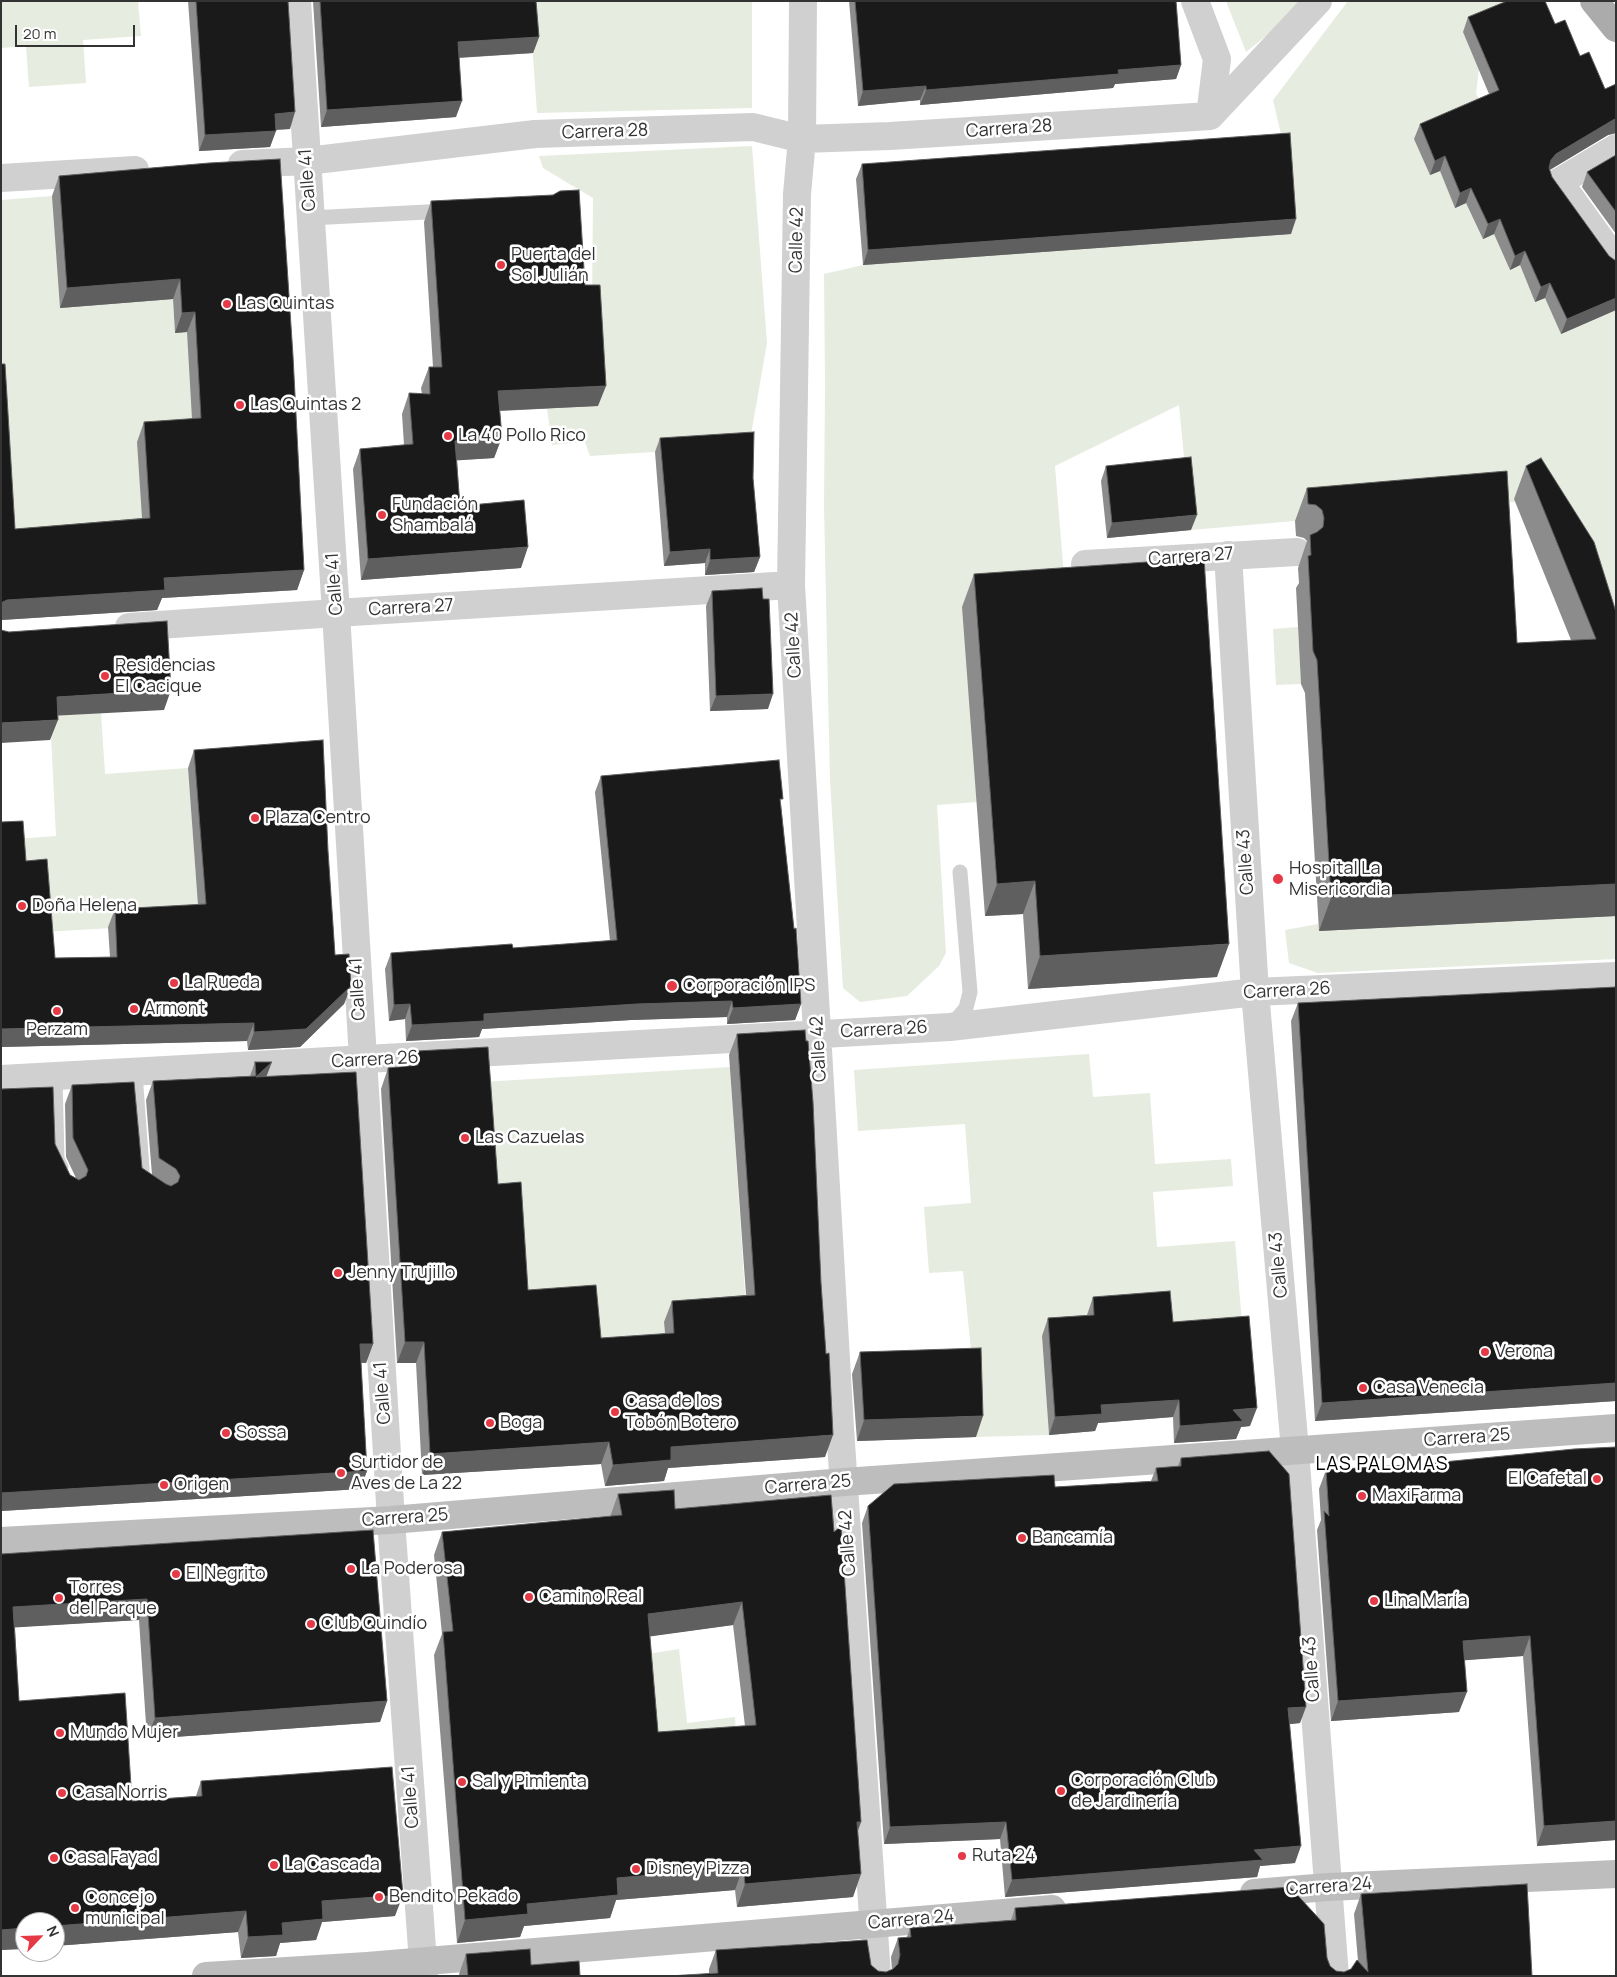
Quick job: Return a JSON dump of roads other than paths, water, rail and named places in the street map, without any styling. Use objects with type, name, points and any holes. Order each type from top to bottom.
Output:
[{"type":"main road","points":[[1594,1],[1616,28]]},
{"type":"main road","name":"Carrera 25","points":[[1,1541],[391,1520],[844,1482],[1616,1428]]},
{"type":"main road","name":"Carrera 24","points":[[1229,1894],[1328,1887],[1616,1874]]},
{"type":"main road","name":"Carrera 24","points":[[206,1976],[423,1969],[873,1923],[1081,1906]]},
{"type":"street","name":"Calle 41","points":[[297,1],[391,1520],[423,1969]]},
{"type":"street","name":"Calle 42","points":[[802,1],[802,139],[797,194],[791,586],[844,1482],[877,1976]]},
{"type":"street","points":[[1195,1],[1217,59],[1210,116]]},
{"type":"street","points":[[1210,116],[1318,1]]},
{"type":"street","name":"Carrera 28","points":[[218,166],[307,161],[535,134],[753,127],[802,139],[890,136],[1210,116]]},
{"type":"street","points":[[1616,148],[1559,182],[1616,260]]},
{"type":"street","points":[[1,178],[159,169]]},
{"type":"street","name":"Carrera 27","points":[[1085,564],[1297,552]]},
{"type":"street","name":"Calle 43","points":[[1228,555],[1255,992],[1295,1450],[1335,1976]]},
{"type":"street","name":"Carrera 27","points":[[100,629],[791,586]]},
{"type":"street","name":"Carrera 26","points":[[1,1080],[950,1027],[1255,992],[1616,976]]},
{"type":"lane","points":[[310,218],[457,211]]},
{"type":"lane","points":[[950,1027],[966,1008],[970,992],[960,872]]},
{"type":"lane","points":[[135,1073],[143,1182],[157,1190]]},
{"type":"lane","points":[[55,1077],[57,1159],[68,1181]]},
{"type":"place","name":"Puerta del Sol Julián","points":[[501,265]]},
{"type":"place","name":"Las Quintas","points":[[227,304]]},
{"type":"place","name":"Las Quintas 2","points":[[240,405]]},
{"type":"place","name":"La 40 Pollo Rico","points":[[448,436]]},
{"type":"place","name":"Fundación Shambalá","points":[[382,515]]},
{"type":"place","name":"Residencias El Cacique","points":[[105,676]]},
{"type":"place","name":"Plaza Centro","points":[[255,818]]},
{"type":"place","name":"Hospital La Misericordia","points":[[1278,879]]},
{"type":"place","name":"Doña Helena","points":[[22,906]]},
{"type":"place","name":"La Rueda","points":[[174,983]]},
{"type":"place","name":"Corporación IPS","points":[[672,986]]},
{"type":"place","name":"Armont","points":[[134,1009]]},
{"type":"place","name":"Perzam","points":[[57,1011]]},
{"type":"place","name":"Las Cazuelas","points":[[465,1138]]},
{"type":"place","name":"Jenny Trujillo","points":[[338,1273]]},
{"type":"place","name":"Verona","points":[[1485,1352]]},
{"type":"place","name":"Casa Venecia","points":[[1363,1388]]},
{"type":"place","name":"Casa de los Tobón Botero","points":[[615,1412]]},
{"type":"place","name":"Boga","points":[[490,1423]]},
{"type":"place","name":"Sossa","points":[[226,1433]]},
{"type":"place","name":"Surtidor de Aves de La 22","points":[[341,1473]]},
{"type":"place","name":"El Cafetal","points":[[1597,1479]]},
{"type":"place","name":"Origen","points":[[164,1485]]},
{"type":"place","name":"MaxiFarma","points":[[1362,1496]]},
{"type":"place","name":"Bancamía","points":[[1022,1538]]},
{"type":"place","name":"La Poderosa","points":[[351,1569]]},
{"type":"place","name":"El Negrito","points":[[176,1574]]},
{"type":"place","name":"Camino Real","points":[[529,1597]]},
{"type":"place","name":"Torres del Parque","points":[[59,1598]]},
{"type":"place","name":"Lina María","points":[[1374,1601]]},
{"type":"place","name":"Club Quindío","points":[[311,1624]]},
{"type":"place","name":"Mundo Mujer","points":[[60,1733]]},
{"type":"place","name":"Sal y Pimienta","points":[[462,1782]]},
{"type":"place","name":"Corporación Club de Jardinería","points":[[1061,1791]]},
{"type":"place","name":"Casa Norris","points":[[62,1793]]},
{"type":"place","name":"Ruta 24","points":[[962,1856]]},
{"type":"place","name":"Casa Fayad","points":[[54,1858]]},
{"type":"place","name":"La Cascada","points":[[274,1865]]},
{"type":"place","name":"Disney Pizza","points":[[636,1869]]},
{"type":"place","name":"Bendito Pekado","points":[[379,1897]]},
{"type":"place","name":"Concejo municipal","points":[[75,1908]]},
{"type":"district","name":"LAS PALOMAS","points":[[1382,1465]]}]
